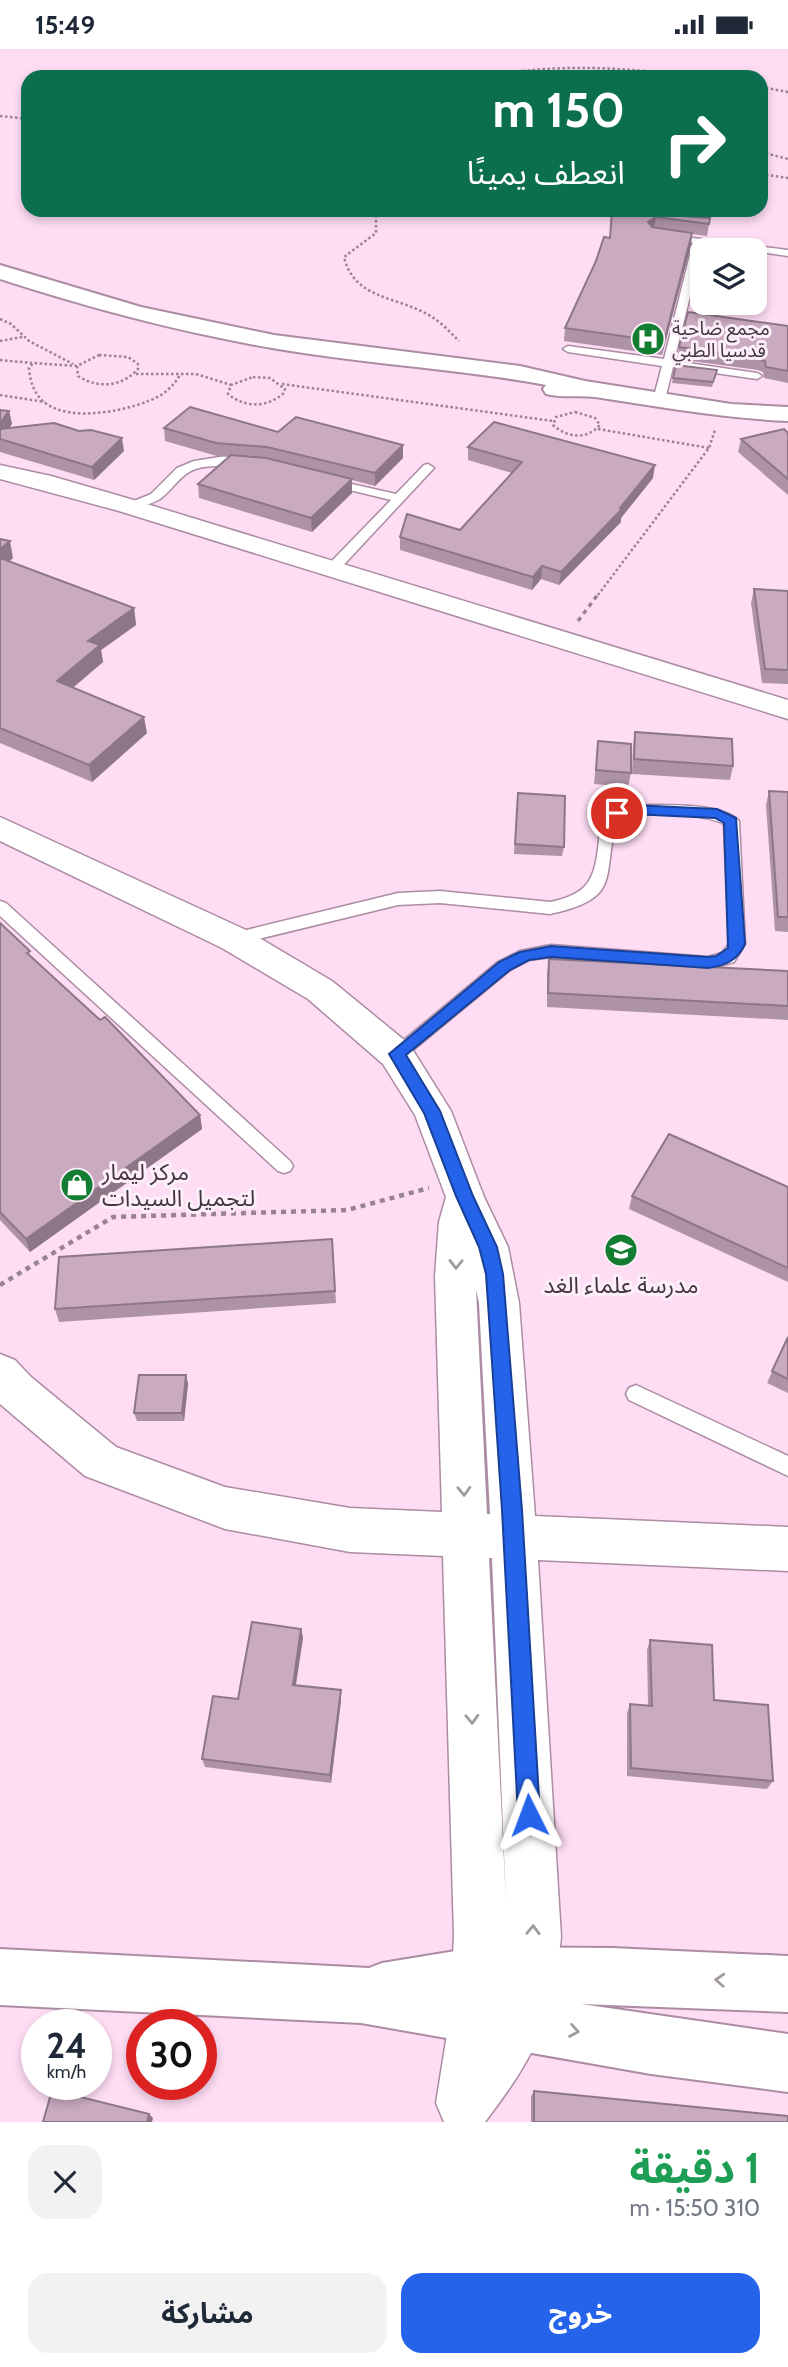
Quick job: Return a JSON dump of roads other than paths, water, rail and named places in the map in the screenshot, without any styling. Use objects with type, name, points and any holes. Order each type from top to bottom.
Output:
[{"type":"main road","points":[[0,272],[163,318],[262,338],[368,354],[408,356],[484,367],[550,378],[581,388]]},
{"type":"main road","points":[[368,354],[387,362],[423,370],[532,387],[581,388],[727,410],[788,424]]},
{"type":"main road","points":[[727,410],[788,414]]},
{"type":"main road","points":[[0,1977],[361,1995],[501,1997],[681,1978],[788,1984]]},
{"type":"main road","points":[[501,1997],[651,2045],[788,2063]]},
{"type":"street","points":[[0,472],[128,506],[788,710]]},
{"type":"street","points":[[1,831],[234,940],[320,991],[397,1054],[432,1111],[488,1247],[495,1274],[514,1536],[534,1899],[501,1997],[495,2063],[459,2112]]},
{"type":"street","points":[[462,1188],[455,1276],[481,1935],[501,1997]]},
{"type":"street","points":[[0,1373],[16,1391],[102,1462],[225,1508],[350,1530],[788,1549]]},
{"type":"lane","points":[[676,237],[690,239]]},
{"type":"lane","points":[[767,250],[788,253]]},
{"type":"lane","points":[[659,400],[690,276]]},
{"type":"lane","points":[[568,349],[757,376]]},
{"type":"lane","points":[[128,506],[155,497],[181,471],[194,465],[226,460],[257,463]]},
{"type":"lane","points":[[332,569],[428,468]]},
{"type":"lane","points":[[322,479],[400,499]]},
{"type":"lane","points":[[234,940],[398,899],[440,897],[550,908],[565,905],[589,894],[597,885],[602,876],[609,822],[617,813],[632,810],[717,814],[731,821],[737,944],[728,958],[708,963],[551,951],[526,955],[505,966],[397,1054]]},
{"type":"lane","points":[[0,907],[284,1166]]},
{"type":"lane","points":[[636,1394],[788,1466]]},
{"type":"place","name":"مجمع ضاحية قدسيا الطبي","points":[[648,339]]},
{"type":"place","name":"مركز ليمار لتجميل السيدات","points":[[77,1185]]},
{"type":"place","name":"مدرسة علماء الغد","points":[[621,1250]]}]
